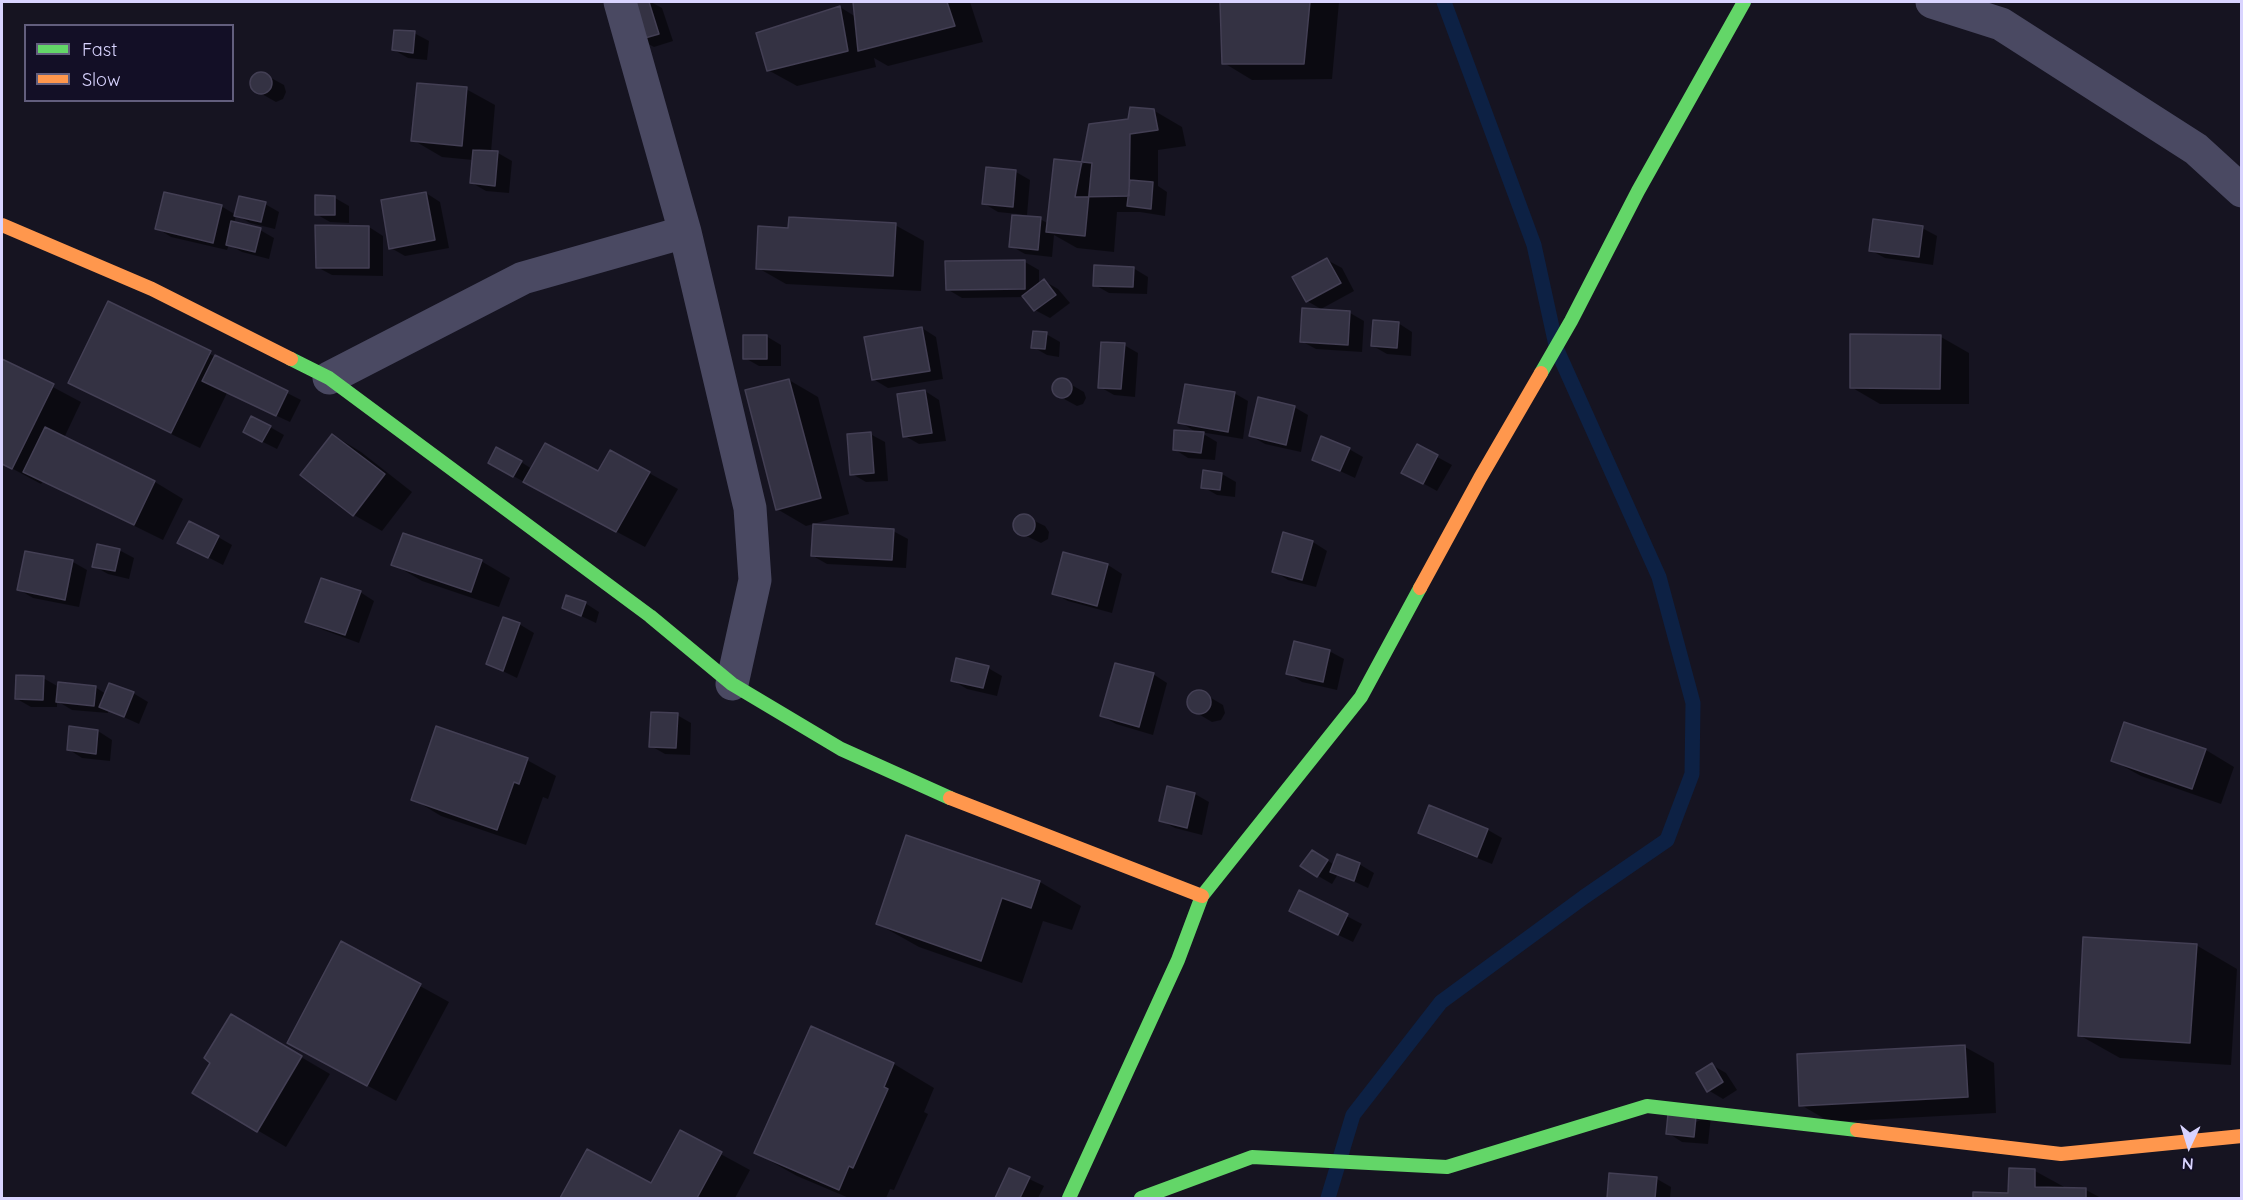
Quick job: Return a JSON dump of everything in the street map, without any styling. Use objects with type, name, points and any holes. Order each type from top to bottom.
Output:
[{"type":"street","points":[[620,2],[686,232],[750,508],[755,580],[732,684]]},
{"type":"street","points":[[1069,1198],[1178,960],[1202,896],[1361,697],[1480,478],[1571,321],[1638,191],[1744,2]]},
{"type":"street","points":[[1932,2],[2001,24],[2196,149],[2241,192]]},
{"type":"street","points":[[2,225],[152,289],[329,378],[650,616],[732,684],[841,749],[964,805],[1202,896]]},
{"type":"street","points":[[329,378],[523,278],[686,232]]},
{"type":"street","points":[[1141,1198],[1252,1157],[1447,1167],[1647,1106],[2061,1154],[2241,1136]]},
{"type":"building","points":[[636,2],[649,2],[659,34],[638,40]]},
{"type":"building","points":[[853,2],[947,2],[955,26],[858,51]]},
{"type":"building","points":[[1220,2],[1310,2],[1304,64],[1222,64]]},
{"type":"building","points":[[840,6],[848,51],[767,71],[756,33]]},
{"type":"building","points":[[394,30],[415,31],[413,53],[392,50]]},
{"type":"building","points":[[261,72],[269,75],[272,83],[269,91],[261,94],[253,91],[250,83],[253,75]]},
{"type":"building","points":[[417,83],[467,87],[462,146],[411,141]]},
{"type":"building","points":[[1130,107],[1154,109],[1158,130],[1130,134],[1129,196],[1075,197],[1089,124],[1128,119]]},
{"type":"building","points":[[473,150],[498,151],[495,186],[470,183]]},
{"type":"building","points":[[1054,159],[1092,163],[1085,236],[1046,232]]},
{"type":"building","points":[[986,167],[1016,170],[1013,207],[982,204]]},
{"type":"building","points":[[1130,180],[1153,182],[1151,209],[1127,206]]},
{"type":"building","points":[[164,192],[222,205],[213,243],[155,229]]},
{"type":"building","points":[[426,192],[435,240],[389,249],[381,200]]},
{"type":"building","points":[[315,195],[335,196],[335,215],[315,215]]},
{"type":"building","points":[[239,196],[266,202],[261,222],[234,216]]},
{"type":"building","points":[[1012,215],[1041,217],[1038,250],[1009,247]]},
{"type":"building","points":[[789,217],[896,223],[893,276],[756,269],[758,226],[788,228]]},
{"type":"building","points":[[1873,219],[1923,226],[1919,257],[1869,251]]},
{"type":"building","points":[[231,221],[261,228],[255,252],[226,245]]},
{"type":"building","points":[[315,225],[369,226],[369,268],[316,268]]},
{"type":"building","points":[[1327,258],[1341,283],[1306,302],[1292,277]]},
{"type":"building","points":[[1025,260],[1025,289],[946,290],[945,261]]},
{"type":"building","points":[[1094,265],[1134,267],[1133,287],[1093,286]]},
{"type":"building","points":[[1044,279],[1056,295],[1034,311],[1022,296]]},
{"type":"building","points":[[108,301],[211,351],[171,433],[68,383]]},
{"type":"building","points":[[1302,308],[1350,311],[1348,345],[1300,342]]},
{"type":"building","points":[[1373,320],[1399,322],[1397,348],[1371,346]]},
{"type":"building","points":[[922,327],[930,371],[872,380],[864,337]]},
{"type":"building","points":[[1033,331],[1047,332],[1045,349],[1031,348]]},
{"type":"building","points":[[1850,334],[1941,335],[1940,389],[1850,388]]},
{"type":"building","points":[[743,335],[767,335],[767,359],[743,359]]},
{"type":"building","points":[[1101,342],[1125,343],[1121,389],[1098,388]]},
{"type":"building","points":[[215,355],[288,391],[276,416],[202,381]]},
{"type":"building","points":[[2,359],[54,384],[12,469],[2,464]]},
{"type":"building","points":[[1062,378],[1069,381],[1072,388],[1069,395],[1062,398],[1055,395],[1052,388],[1055,381]]},
{"type":"building","points":[[789,379],[821,498],[776,510],[745,390]]},
{"type":"building","points":[[1185,384],[1235,392],[1228,432],[1178,423]]},
{"type":"building","points":[[925,390],[932,433],[903,437],[897,394]]},
{"type":"building","points":[[1258,397],[1295,406],[1286,445],[1249,436]]},
{"type":"building","points":[[251,416],[271,426],[262,442],[243,432]]},
{"type":"building","points":[[45,427],[155,481],[134,525],[23,472]]},
{"type":"building","points":[[1174,430],[1204,432],[1201,453],[1173,450]]},
{"type":"building","points":[[871,432],[874,473],[850,475],[847,434]]},
{"type":"building","points":[[332,434],[385,474],[353,516],[300,475]]},
{"type":"building","points":[[1321,436],[1350,448],[1340,471],[1312,460]]},
{"type":"building","points":[[545,443],[598,471],[610,450],[650,472],[616,532],[523,482]]},
{"type":"building","points":[[1417,444],[1438,455],[1423,484],[1401,473]]},
{"type":"building","points":[[496,447],[522,461],[513,477],[488,463]]},
{"type":"building","points":[[1203,470],[1222,473],[1220,490],[1201,488]]},
{"type":"building","points":[[1024,514],[1032,517],[1035,525],[1032,533],[1024,536],[1016,533],[1013,525],[1016,517]]},
{"type":"building","points":[[189,521],[219,536],[208,558],[177,543]]},
{"type":"building","points":[[813,524],[894,529],[892,560],[811,556]]},
{"type":"building","points":[[1283,532],[1313,541],[1302,580],[1272,572]]},
{"type":"building","points":[[403,533],[482,560],[471,592],[391,565]]},
{"type":"building","points":[[97,544],[120,549],[115,571],[92,567]]},
{"type":"building","points":[[25,551],[73,560],[65,600],[17,590]]},
{"type":"building","points":[[1063,552],[1108,564],[1097,606],[1052,594]]},
{"type":"building","points":[[321,578],[361,591],[345,635],[305,622]]},
{"type":"building","points":[[566,595],[586,602],[581,616],[562,608]]},
{"type":"building","points":[[503,617],[520,623],[503,671],[486,664]]},
{"type":"building","points":[[1294,641],[1330,650],[1323,682],[1286,674]]},
{"type":"building","points":[[956,658],[989,666],[983,688],[951,681]]},
{"type":"building","points":[[1115,663],[1154,673],[1139,727],[1100,716]]},
{"type":"building","points":[[16,675],[44,676],[43,700],[15,699]]},
{"type":"building","points":[[58,682],[96,686],[94,706],[56,702]]},
{"type":"building","points":[[109,683],[134,692],[124,717],[99,707]]},
{"type":"building","points":[[1199,690],[1204,691],[1210,697],[1210,707],[1204,713],[1199,714],[1194,713],[1188,707],[1187,702],[1188,697],[1194,691]]},
{"type":"building","points":[[651,712],[678,713],[676,748],[649,747]]},
{"type":"building","points":[[2124,722],[2206,749],[2192,789],[2111,761]]},
{"type":"building","points":[[69,726],[98,730],[96,754],[67,750]]},
{"type":"building","points":[[436,726],[528,758],[519,784],[514,782],[497,830],[411,800]]},
{"type":"building","points":[[1167,786],[1195,793],[1187,828],[1159,821]]},
{"type":"building","points":[[1429,805],[1488,829],[1477,857],[1418,833]]},
{"type":"building","points":[[906,835],[1040,881],[1031,908],[1002,898],[981,961],[876,924]]},
{"type":"building","points":[[1312,850],[1328,860],[1317,877],[1300,866]]},
{"type":"building","points":[[1337,854],[1360,863],[1354,881],[1330,872]]},
{"type":"building","points":[[1299,890],[1348,914],[1338,935],[1289,911]]},
{"type":"building","points":[[2083,937],[2197,944],[2190,1043],[2078,1036]]},
{"type":"building","points":[[341,941],[421,984],[367,1086],[287,1043]]},
{"type":"building","points":[[231,1014],[302,1056],[257,1132],[192,1093],[210,1063],[204,1058]]},
{"type":"building","points":[[811,1026],[894,1063],[884,1087],[888,1089],[853,1168],[849,1166],[839,1190],[754,1153]]},
{"type":"building","points":[[1965,1045],[1968,1097],[1799,1106],[1797,1054]]},
{"type":"building","points":[[1712,1063],[1723,1082],[1707,1092],[1696,1073]]},
{"type":"building","points":[[1669,1104],[1697,1106],[1694,1137],[1666,1134]]},
{"type":"building","points":[[680,1130],[722,1152],[697,1198],[560,1198],[587,1149],[651,1183]]},
{"type":"building","points":[[1009,1168],[1030,1177],[1020,1198],[995,1198]]},
{"type":"building","points":[[2009,1168],[2035,1169],[2035,1187],[2086,1188],[2086,1198],[1973,1198],[1973,1192],[2008,1193]]},
{"type":"building","points":[[1609,1173],[1657,1177],[1655,1198],[1607,1198]]},
{"type":"waterway","points":[[1328,1198],[1353,1115],[1441,1002],[1584,897],[1667,840],[1692,774],[1693,703],[1659,577],[1557,350],[1534,245],[1444,2]]},
{"type":"traffic: fast","points":[[1541,373],[1571,321],[1638,191],[1744,2]]},
{"type":"traffic: fast","points":[[291,359],[329,378],[650,616],[732,684],[841,749],[950,798]]},
{"type":"traffic: fast","points":[[1069,1198],[1178,960],[1202,896],[1361,697],[1420,588]]},
{"type":"traffic: fast","points":[[1141,1198],[1252,1157],[1447,1167],[1647,1106],[1857,1130]]},
{"type":"traffic: slow","points":[[2,225],[152,289],[291,359]]},
{"type":"traffic: slow","points":[[1420,588],[1541,373]]},
{"type":"traffic: slow","points":[[950,798],[1202,896]]},
{"type":"traffic: slow","points":[[1857,1130],[2061,1154],[2242,1136]]}]
